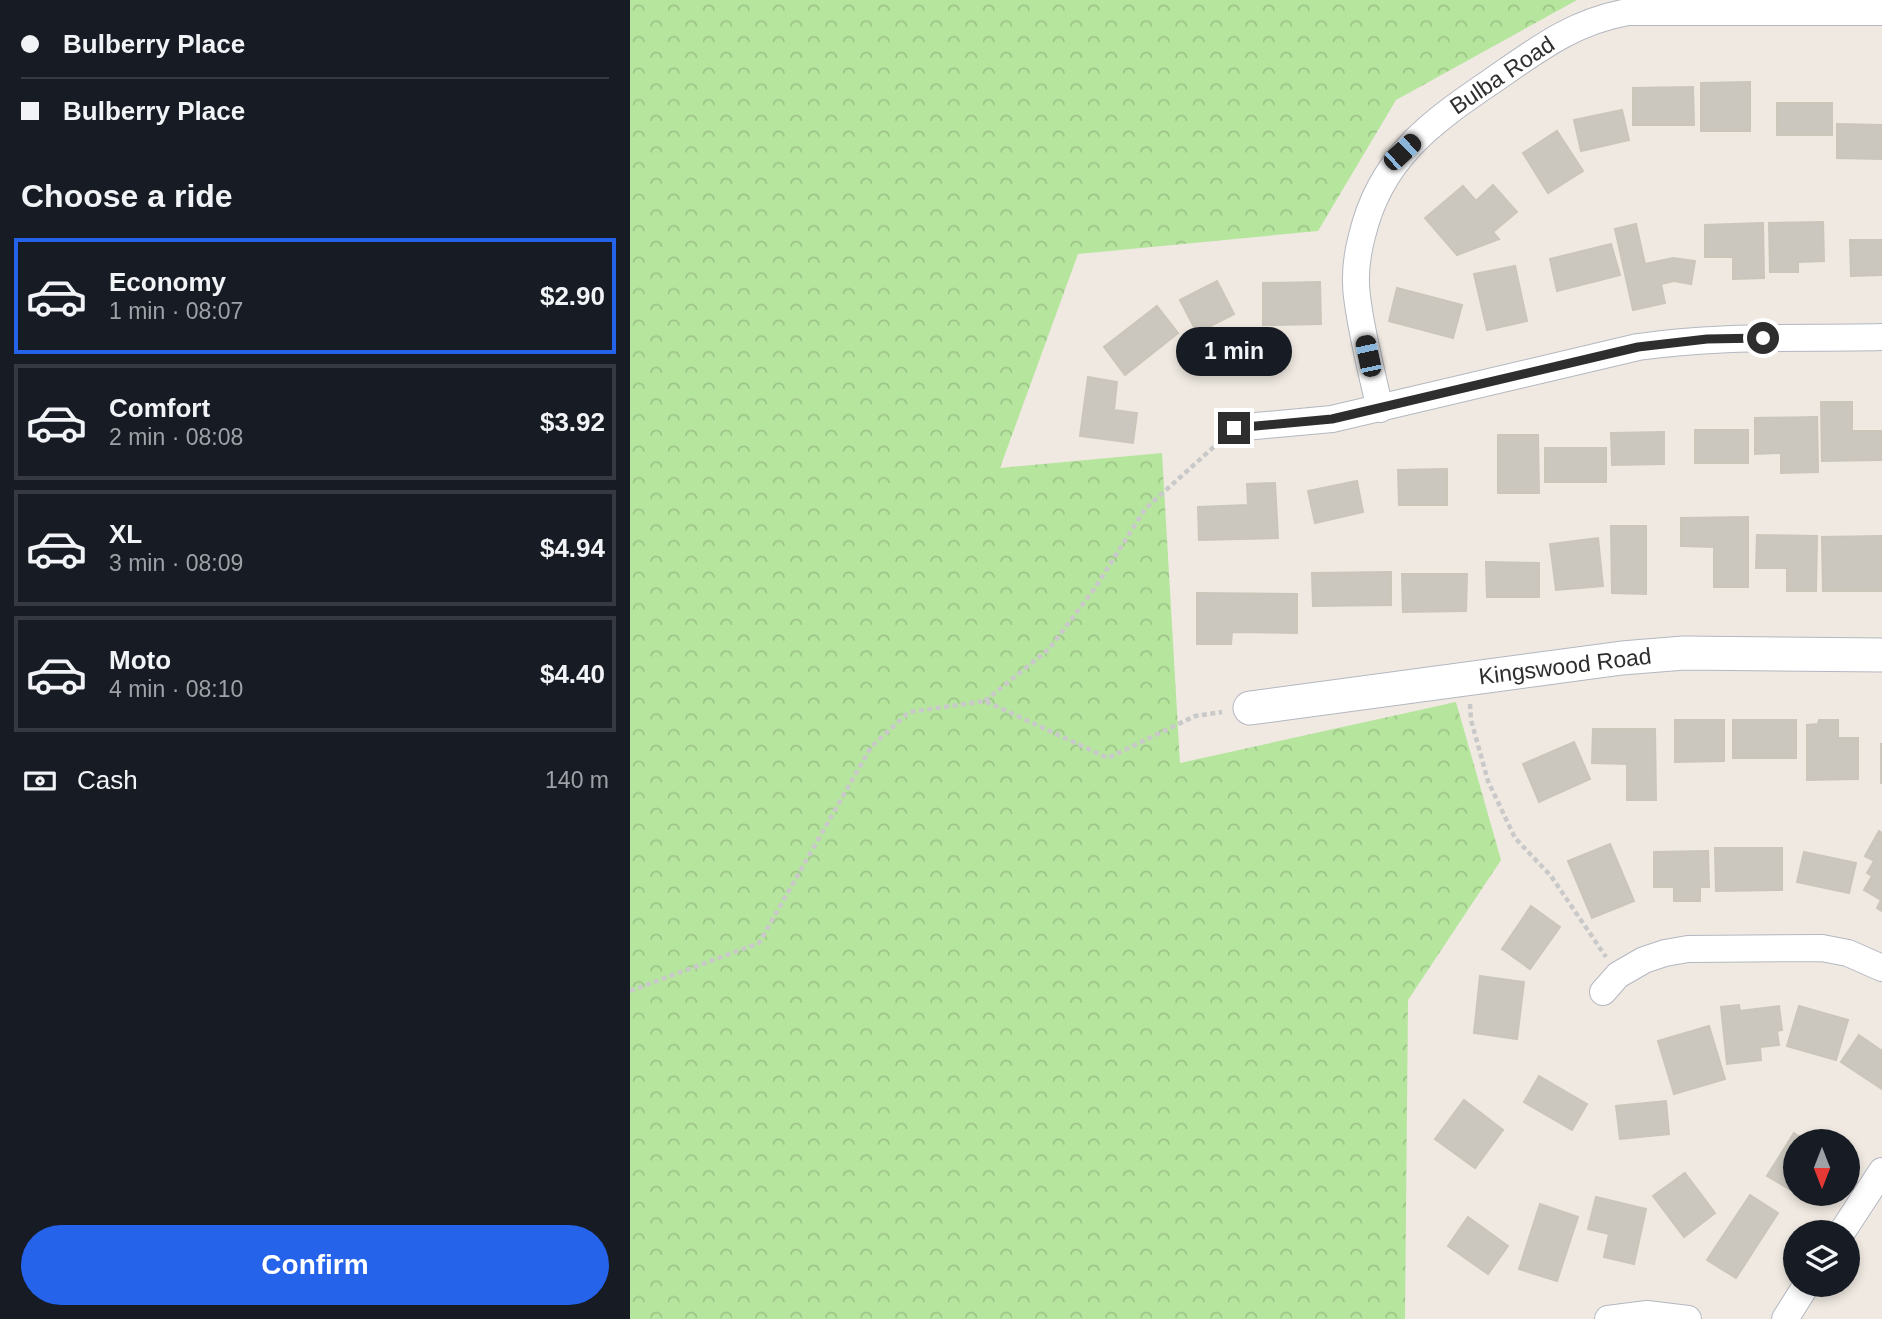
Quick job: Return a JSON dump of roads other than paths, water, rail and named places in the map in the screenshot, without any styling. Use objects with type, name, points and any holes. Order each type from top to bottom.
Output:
[{"type":"street","name":"Bulba Road","points":[[1380,409],[1357,303],[1359,245],[1374,198],[1385,177],[1402,152],[1440,116],[1556,38],[1581,24],[1603,17],[1628,12],[1882,12]]},
{"type":"street","points":[[1234,428],[1332,419],[1638,347],[1707,339],[1882,337]]},
{"type":"street","name":"Kingswood Road","points":[[1250,708],[1622,658],[1684,653],[1882,655]]},
{"type":"street","points":[[1610,984],[1644,960],[1688,949],[1822,948],[1849,953],[1882,968]]},
{"type":"street","points":[[1850,1220],[1882,1171]]},
{"type":"street","points":[[1785,1319],[1799,1297]]},
{"type":"street","points":[[1608,1319],[1647,1314],[1688,1319]]}]
